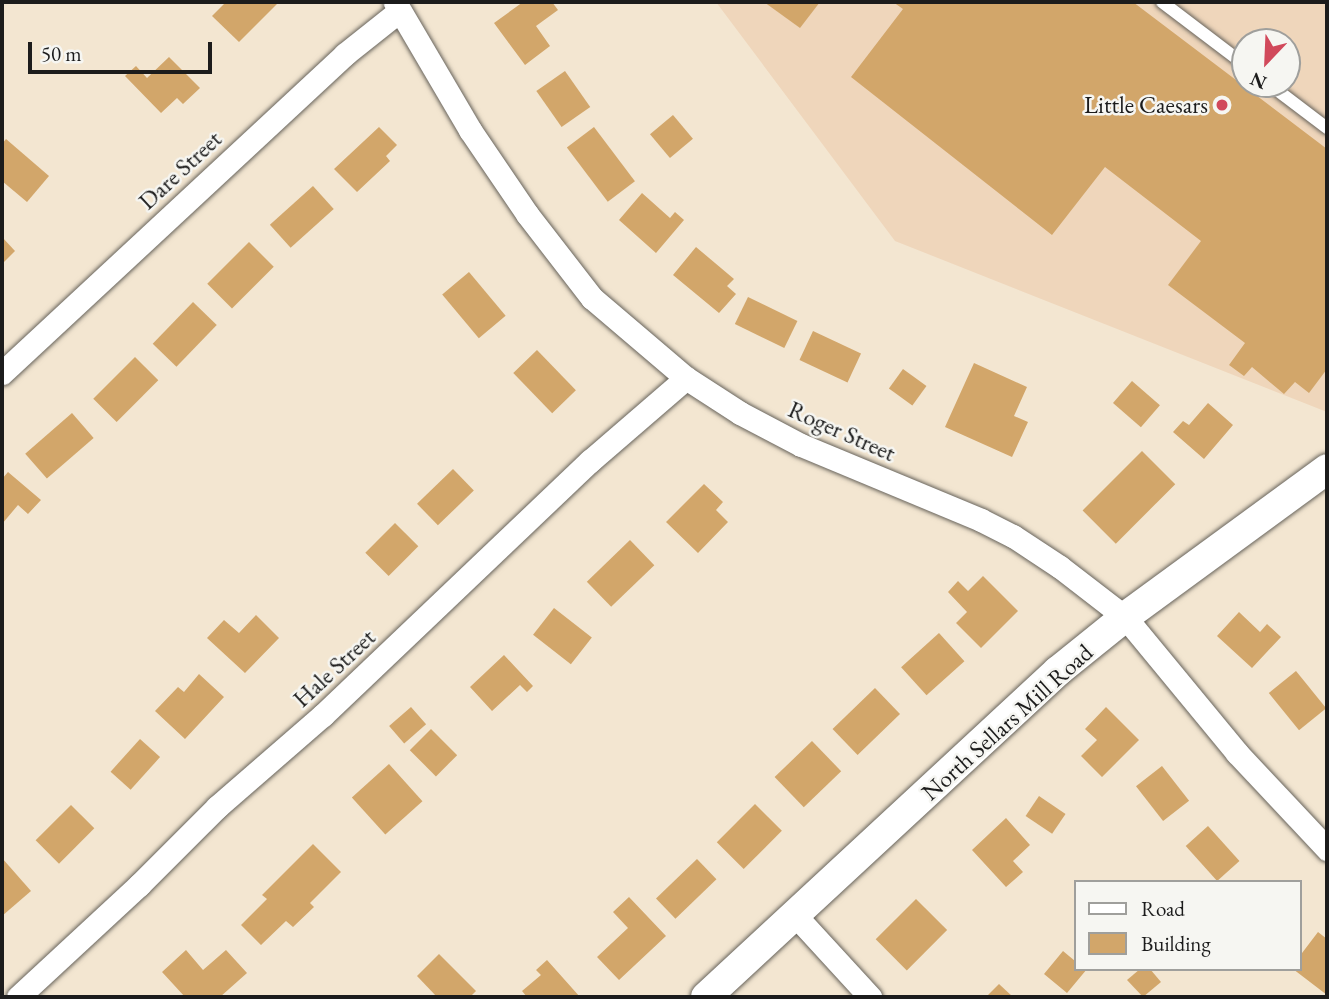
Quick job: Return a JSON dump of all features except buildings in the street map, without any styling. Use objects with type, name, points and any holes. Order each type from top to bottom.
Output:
[{"type":"street","name":"Dare Street","points":[[2,373],[345,54],[403,5]]},
{"type":"street","name":"Roger Street","points":[[403,5],[470,130],[552,246],[593,298],[685,377],[740,413],[801,445],[938,501],[1013,536],[1125,617],[1237,753],[1327,849]]},
{"type":"street","name":"Hale Street","points":[[18,997],[139,886],[217,807],[323,715],[590,461],[685,377]]},
{"type":"street","name":"North Sellars Mill Road","points":[[706,997],[1059,671],[1125,617],[1327,469]]},
{"type":"street","points":[[794,914],[870,997]]},
{"type":"lane","points":[[1170,4],[1231,54]]},
{"type":"lane","points":[[1287,98],[1327,128]]},
{"type":"shaded area","points":[[716,2],[1327,2],[1327,412],[895,241]]},
{"type":"place","name":"Little Caesars","points":[[1222,105]]}]
